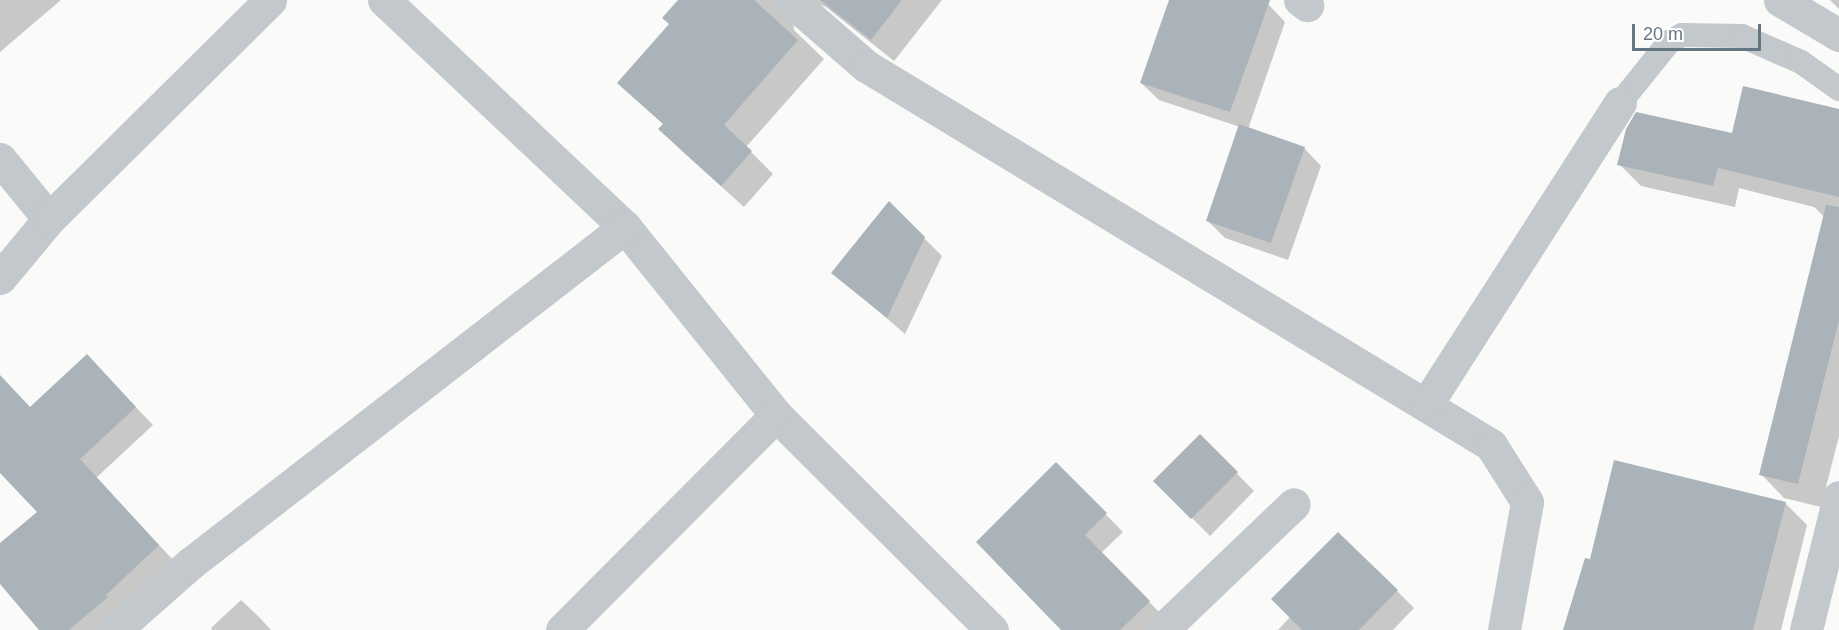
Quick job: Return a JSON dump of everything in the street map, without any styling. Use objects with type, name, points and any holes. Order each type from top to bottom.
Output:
[{"type":"street","points":[[0,278],[49,219],[270,0]]},
{"type":"street","points":[[384,0],[625,227],[776,415],[992,630]]},
{"type":"street","points":[[790,0],[866,66],[1491,445],[1527,502],[1504,630]]},
{"type":"street","points":[[1780,0],[1839,35]]},
{"type":"street","points":[[1426,405],[1620,103]]},
{"type":"street","points":[[0,159],[49,219]]},
{"type":"street","points":[[115,630],[191,563],[625,227]]},
{"type":"street","points":[[562,630],[776,415]]},
{"type":"street","points":[[1806,630],[1839,497]]},
{"type":"street","points":[[1162,630],[1293,504]]},
{"type":"lane","points":[[1620,103],[1668,42],[1682,35],[1742,36],[1801,62],[1839,89]]},
{"type":"building","points":[[678,0],[754,0],[798,40],[724,125],[752,151],[721,186],[658,129],[663,124],[617,83],[669,24],[662,18]]},
{"type":"building","points":[[820,0],[902,0],[871,40]]},
{"type":"building","points":[[1169,0],[1270,0],[1230,112],[1140,83]]},
{"type":"building","points":[[1743,86],[1839,109],[1839,197],[1718,168],[1713,186],[1617,165],[1626,129],[1636,112],[1732,133]]},
{"type":"building","points":[[1239,124],[1305,147],[1271,243],[1206,221]]},
{"type":"building","points":[[889,201],[925,237],[887,318],[831,273]]},
{"type":"building","points":[[1826,205],[1839,207],[1839,320],[1798,484],[1759,475]]},
{"type":"building","points":[[87,354],[136,407],[80,459],[159,545],[106,595],[108,597],[69,630],[39,630],[0,584],[0,543],[37,512],[0,473],[0,375],[30,407]]},
{"type":"building","points":[[1200,434],[1238,472],[1191,519],[1153,481]]},
{"type":"building","points":[[1614,460],[1786,502],[1753,630],[1563,630],[1585,558],[1590,559]]},
{"type":"building","points":[[1056,462],[1107,513],[1085,535],[1150,601],[1120,630],[1061,630],[976,542]]},
{"type":"building","points":[[1338,532],[1398,590],[1359,630],[1302,630],[1271,599]]}]
